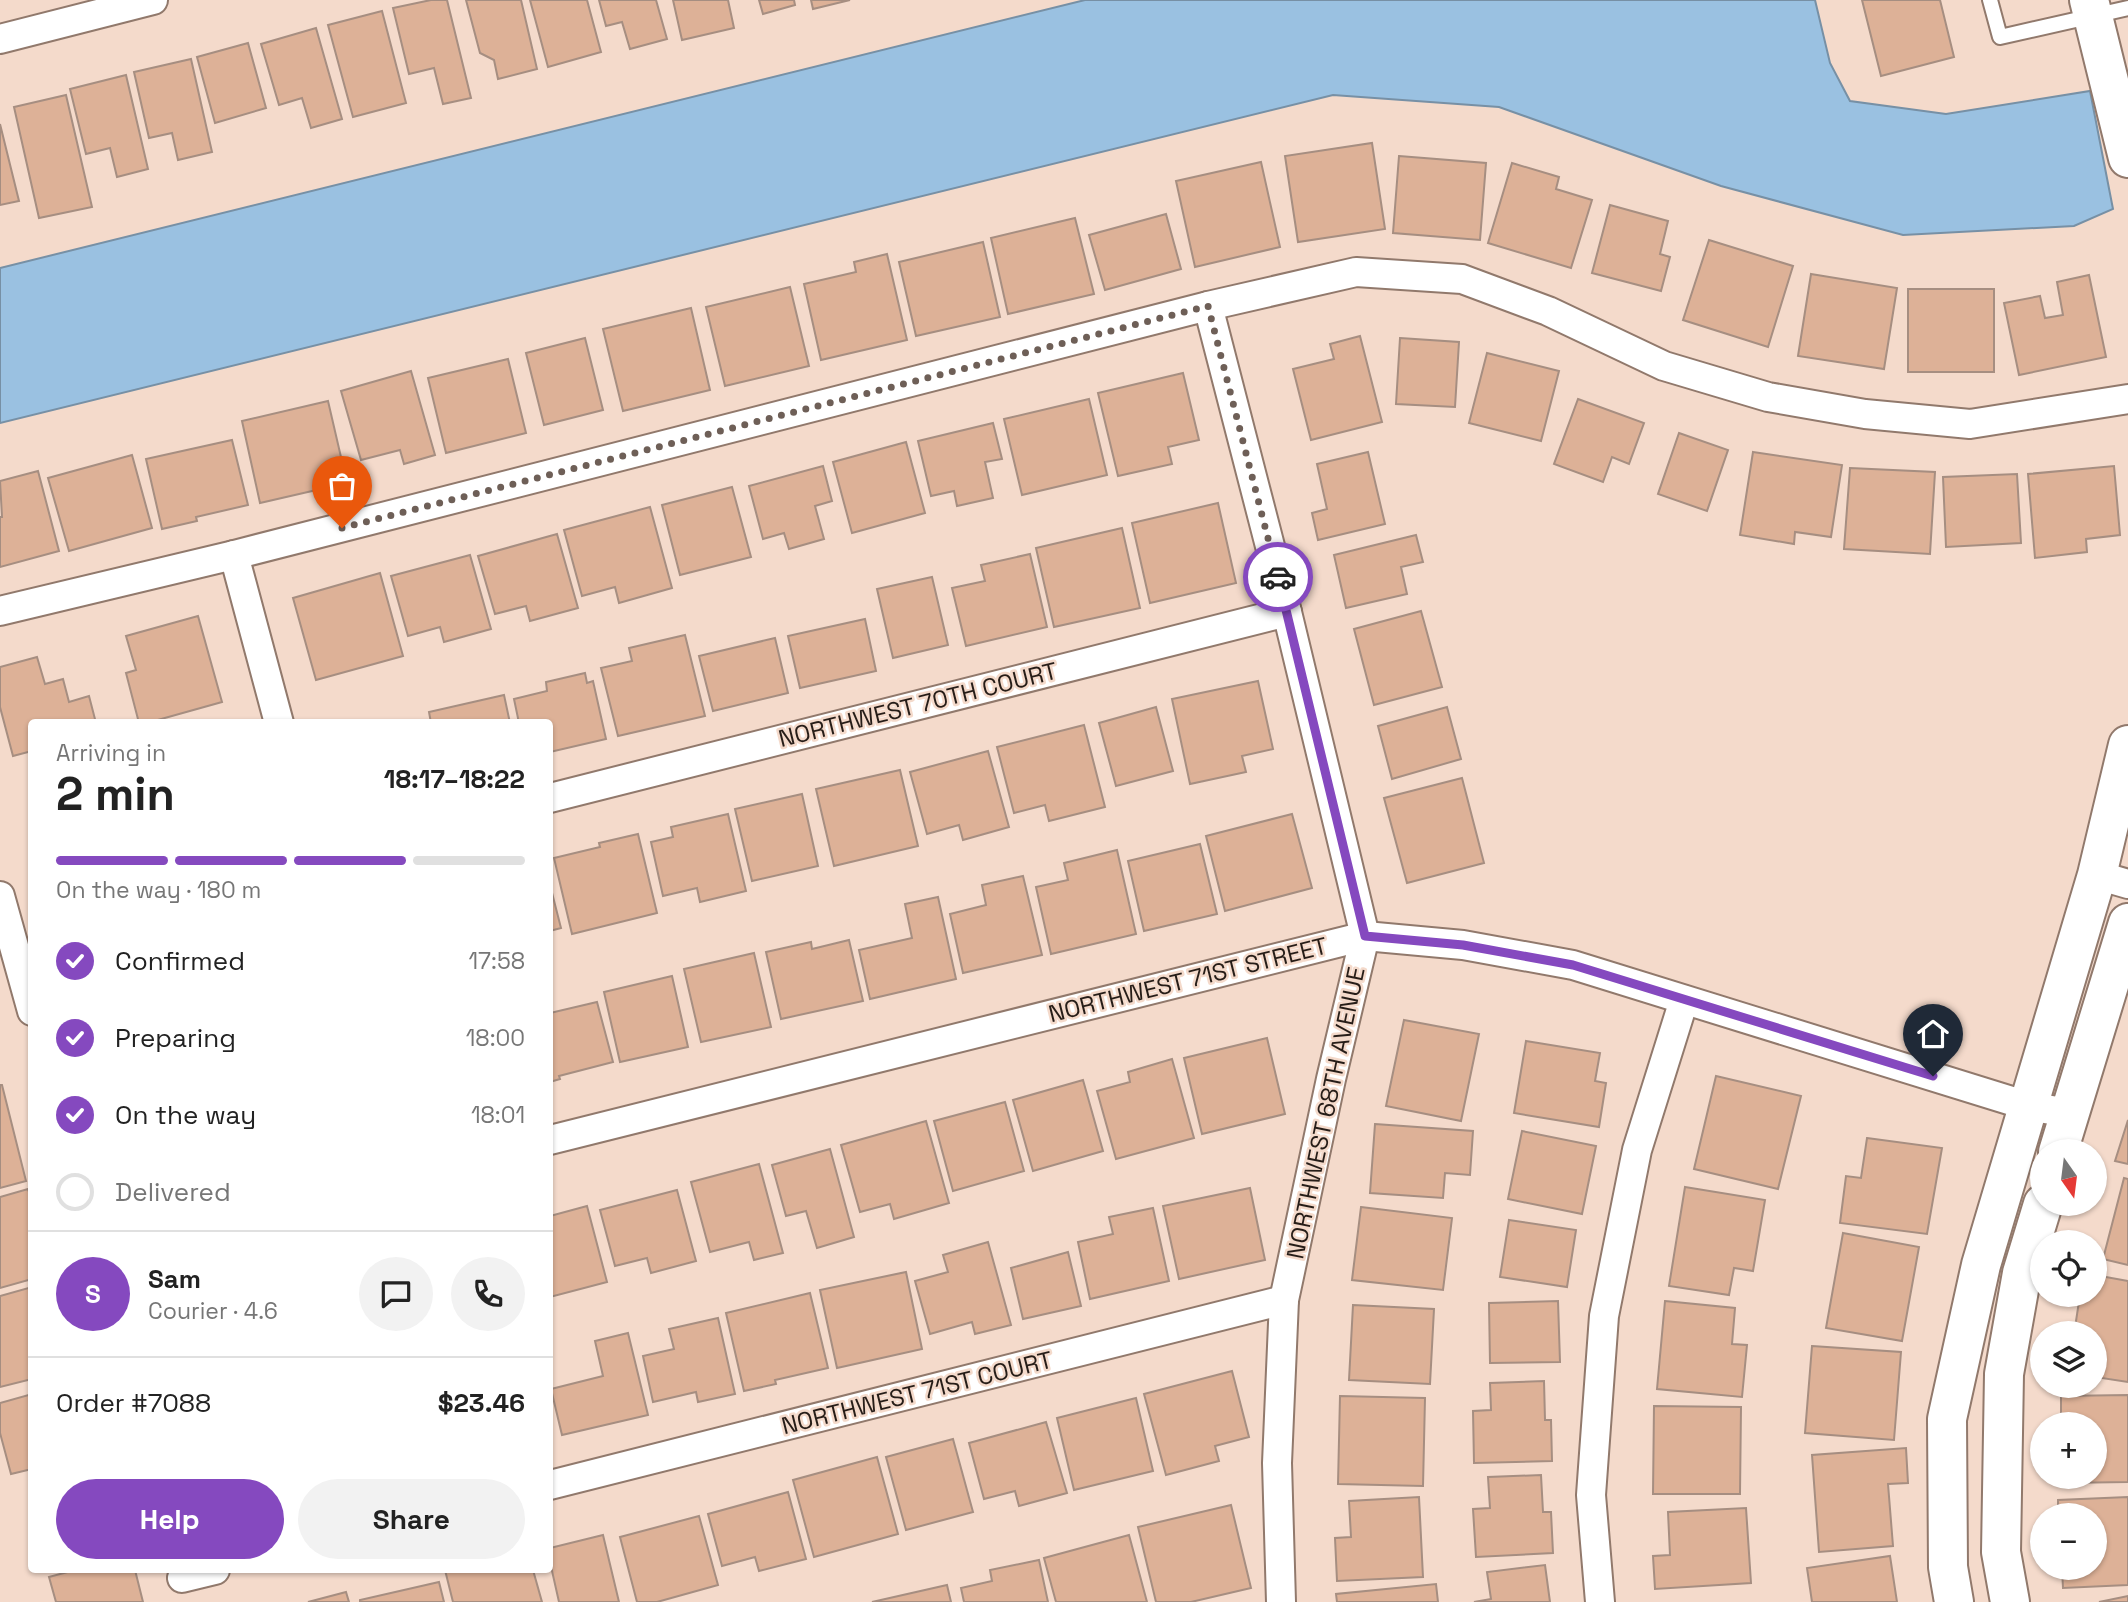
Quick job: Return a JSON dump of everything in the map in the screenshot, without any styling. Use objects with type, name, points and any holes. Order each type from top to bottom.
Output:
[{"type":"street","points":[[0,38],[153,0]]},
{"type":"street","points":[[2103,8],[2128,158]]},
{"type":"street","points":[[0,611],[234,555],[1208,306],[1356,272],[1462,279],[1548,311],[1664,366],[1768,397],[1865,414],[1970,424],[2128,399]]},
{"type":"street","name":"NORTHWEST 68TH AVENUE","points":[[1208,306],[1287,612],[1365,936],[1331,1079],[1284,1300],[1277,1463],[1281,1602]]},
{"type":"street","points":[[234,555],[278,719]]},
{"type":"street","name":"NORTHWEST 70TH COURT","points":[[553,797],[1287,612]]},
{"type":"street","points":[[1954,1602],[1948,1567],[1947,1419],[1980,1265],[2028,1105],[2113,879],[2128,745]]},
{"type":"street","points":[[0,896],[28,997]]},
{"type":"street","points":[[2062,1139],[2128,923]]},
{"type":"street","name":"NORTHWEST 71ST STREET","points":[[553,1138],[1365,936],[1463,945],[1573,965],[2028,1105],[2069,1113]]},
{"type":"street","points":[[1600,1602],[1591,1496],[1604,1316],[1637,1150],[1684,1000]]},
{"type":"street","points":[[2010,1602],[2001,1552],[2004,1374],[2022,1273],[2039,1216]]},
{"type":"street","name":"NORTHWEST 71ST COURT","points":[[553,1484],[1284,1300]]},
{"type":"street","points":[[184,1583],[208,1573]]},
{"type":"lane","points":[[1990,0],[2000,37],[2103,8]]},
{"type":"water","points":[[1085,0],[1815,0],[1830,63],[1850,101],[1946,114],[2090,91],[2113,209],[2074,226],[1903,235],[1721,186],[1499,107],[1333,95],[0,423],[0,268]]},
{"type":"building","points":[[431,0],[447,0],[471,98],[443,104],[434,68],[409,74],[393,8]]},
{"type":"building","points":[[466,0],[521,0],[537,69],[498,79],[494,60],[480,53]]},
{"type":"building","points":[[530,0],[587,0],[601,52],[548,67]]},
{"type":"building","points":[[599,0],[656,0],[667,39],[630,49],[622,22],[606,26]]},
{"type":"building","points":[[673,0],[728,0],[734,28],[682,40]]},
{"type":"building","points":[[759,0],[794,0],[795,5],[763,14]]},
{"type":"building","points":[[811,0],[850,0],[813,9]]},
{"type":"building","points":[[1862,0],[1940,0],[1954,57],[1881,76]]},
{"type":"building","points":[[382,11],[406,103],[353,117],[328,25]]},
{"type":"building","points":[[316,28],[342,119],[311,128],[302,98],[279,105],[261,44]]},
{"type":"building","points":[[248,43],[266,108],[215,123],[197,57]]},
{"type":"building","points":[[191,59],[212,152],[178,160],[172,133],[149,138],[134,72]]},
{"type":"building","points":[[126,75],[148,169],[117,177],[110,148],[86,154],[70,89]]},
{"type":"building","points":[[66,95],[92,207],[39,218],[14,107]]},
{"type":"building","points":[[0,124],[19,201],[0,205]]},
{"type":"building","points":[[1372,143],[1385,229],[1298,242],[1285,156]]},
{"type":"building","points":[[1399,156],[1486,163],[1480,240],[1393,233]]},
{"type":"building","points":[[1261,162],[1280,247],[1195,267],[1176,181]]},
{"type":"building","points":[[1512,163],[1559,177],[1556,189],[1592,200],[1571,268],[1488,243]]},
{"type":"building","points":[[1610,205],[1668,221],[1660,254],[1670,257],[1661,291],[1592,273]]},
{"type":"building","points":[[1166,214],[1181,269],[1105,290],[1089,235]]},
{"type":"building","points":[[1075,218],[1094,294],[1008,314],[991,238]]},
{"type":"building","points":[[1709,240],[1793,266],[1768,347],[1683,320]]},
{"type":"building","points":[[983,242],[1000,317],[916,336],[899,262]]},
{"type":"building","points":[[887,254],[907,340],[821,360],[804,284],[856,272],[854,262]]},
{"type":"building","points":[[1811,274],[1897,288],[1884,369],[1798,356]]},
{"type":"building","points":[[2089,275],[2106,357],[2019,375],[2004,303],[2040,296],[2045,318],[2063,315],[2057,282]]},
{"type":"building","points":[[790,287],[809,366],[725,386],[706,307]]},
{"type":"building","points":[[1908,289],[1994,289],[1994,372],[1908,372]]},
{"type":"building","points":[[691,308],[710,390],[623,411],[603,329]]},
{"type":"building","points":[[1360,336],[1382,422],[1311,440],[1293,369],[1334,359],[1330,344]]},
{"type":"building","points":[[585,338],[603,410],[544,425],[526,353]]},
{"type":"building","points":[[1400,338],[1459,342],[1455,407],[1396,404]]},
{"type":"building","points":[[1487,353],[1559,371],[1541,441],[1469,423]]},
{"type":"building","points":[[508,359],[526,433],[446,453],[428,378]]},
{"type":"building","points":[[411,371],[435,455],[404,464],[400,450],[361,460],[341,391]]},
{"type":"building","points":[[1183,373],[1199,440],[1168,447],[1172,464],[1118,476],[1098,393]]},
{"type":"building","points":[[1089,399],[1107,475],[1022,495],[1004,419]]},
{"type":"building","points":[[1578,399],[1644,423],[1629,464],[1612,457],[1603,482],[1554,464]]},
{"type":"building","points":[[328,401],[347,483],[260,503],[242,421]]},
{"type":"building","points":[[993,423],[1002,459],[985,462],[993,498],[957,506],[954,491],[931,496],[918,441]]},
{"type":"building","points":[[1679,433],[1728,450],[1707,511],[1658,494]]},
{"type":"building","points":[[232,440],[248,505],[196,517],[197,521],[162,529],[146,459]]},
{"type":"building","points":[[906,442],[925,513],[852,533],[833,462]]},
{"type":"building","points":[[1368,452],[1385,524],[1318,540],[1312,513],[1327,509],[1317,464]]},
{"type":"building","points":[[1753,452],[1842,465],[1831,537],[1795,532],[1794,544],[1740,535]]},
{"type":"building","points":[[132,455],[152,528],[69,551],[48,478]]},
{"type":"building","points":[[823,466],[832,501],[815,506],[824,539],[789,549],[784,533],[763,539],[749,486]]},
{"type":"building","points":[[2114,466],[2120,535],[2086,539],[2087,552],[2035,558],[2028,474]]},
{"type":"building","points":[[1850,468],[1935,472],[1930,554],[1844,549]]},
{"type":"building","points":[[38,471],[59,551],[0,567],[0,481]]},
{"type":"building","points":[[2017,474],[2021,543],[1946,547],[1943,477]]},
{"type":"building","points":[[732,487],[751,557],[680,575],[662,505]]},
{"type":"building","points":[[1218,503],[1236,583],[1150,603],[1132,523]]},
{"type":"building","points":[[650,507],[672,588],[619,603],[615,587],[582,596],[564,530]]},
{"type":"building","points":[[1122,528],[1140,608],[1054,627],[1036,548]]},
{"type":"building","points":[[557,534],[578,608],[530,621],[526,606],[495,614],[478,556]]},
{"type":"building","points":[[1416,535],[1423,562],[1401,567],[1407,594],[1346,608],[1334,555]]},
{"type":"building","points":[[1030,554],[1047,627],[966,646],[952,588],[985,581],[981,565]]},
{"type":"building","points":[[470,555],[491,629],[444,642],[440,627],[408,636],[391,576]]},
{"type":"building","points":[[380,573],[403,656],[316,680],[293,598]]},
{"type":"building","points":[[932,577],[948,645],[893,658],[877,589]]},
{"type":"building","points":[[1421,611],[1442,687],[1374,705],[1354,629]]},
{"type":"building","points":[[198,616],[222,702],[161,719],[138,719],[126,673],[136,670],[126,636]]},
{"type":"building","points":[[865,619],[876,671],[800,688],[788,636]]},
{"type":"building","points":[[685,635],[705,716],[618,736],[601,668],[632,661],[629,648]]},
{"type":"building","points":[[775,638],[788,693],[713,711],[699,656]]},
{"type":"building","points":[[37,657],[45,684],[63,679],[69,702],[89,696],[95,719],[28,719],[28,752],[13,756],[0,707],[0,667]]},
{"type":"building","points":[[585,673],[587,683],[593,681],[606,739],[553,751],[553,719],[518,719],[514,699],[547,691],[546,682]]},
{"type":"building","points":[[1258,681],[1273,749],[1242,756],[1246,772],[1190,784],[1172,699]]},
{"type":"building","points":[[504,695],[509,719],[430,719],[429,712]]},
{"type":"building","points":[[1156,707],[1173,771],[1116,786],[1099,723]]},
{"type":"building","points":[[1447,707],[1461,759],[1392,779],[1378,726]]},
{"type":"building","points":[[1084,725],[1105,807],[1049,821],[1045,805],[1014,813],[997,747]]},
{"type":"building","points":[[988,751],[1009,827],[963,840],[959,825],[927,834],[910,772]]},
{"type":"building","points":[[900,770],[918,846],[834,866],[816,789]]},
{"type":"building","points":[[1462,778],[1484,863],[1407,883],[1384,798]]},
{"type":"building","points":[[802,794],[818,866],[752,881],[735,809]]},
{"type":"building","points":[[728,814],[746,891],[700,902],[697,888],[663,896],[651,842],[673,837],[671,827]]},
{"type":"building","points":[[1292,814],[1312,888],[1225,911],[1206,836]]},
{"type":"building","points":[[638,834],[657,913],[572,934],[554,858]]},
{"type":"building","points":[[1200,844],[1217,914],[1144,931],[1128,861]]},
{"type":"building","points":[[1117,850],[1136,934],[1051,954],[1036,887],[1068,880],[1064,863]]},
{"type":"building","points":[[1023,876],[1042,955],[963,973],[950,914],[986,905],[982,885]]},
{"type":"building","points":[[553,897],[561,928],[553,930]]},
{"type":"building","points":[[938,897],[956,979],[870,999],[859,950],[912,938],[905,904]]},
{"type":"building","points":[[849,940],[863,1001],[781,1019],[766,952],[811,942],[812,949]]},
{"type":"building","points":[[754,953],[771,1027],[701,1042],[684,969]]},
{"type":"building","points":[[672,976],[688,1047],[620,1062],[604,992]]},
{"type":"building","points":[[597,1002],[613,1062],[559,1076],[560,1079],[553,1081],[553,1012]]},
{"type":"building","points":[[1404,1020],[1479,1034],[1461,1121],[1386,1106]]},
{"type":"building","points":[[1267,1038],[1285,1114],[1202,1134],[1184,1058]]},
{"type":"building","points":[[1526,1041],[1600,1053],[1595,1081],[1606,1083],[1599,1127],[1514,1113]]},
{"type":"building","points":[[1172,1059],[1194,1138],[1116,1159],[1097,1091],[1130,1082],[1128,1072]]},
{"type":"building","points":[[1716,1076],[1801,1096],[1778,1189],[1694,1169]]},
{"type":"building","points":[[1083,1080],[1103,1151],[1033,1171],[1013,1100]]},
{"type":"building","points":[[0,1085],[26,1181],[0,1188]]},
{"type":"building","points":[[1005,1102],[1024,1171],[953,1191],[934,1121]]},
{"type":"building","points":[[2128,1120],[2128,1164],[2115,1161]]},
{"type":"building","points":[[926,1121],[949,1203],[894,1219],[890,1204],[860,1212],[841,1145]]},
{"type":"building","points":[[1375,1124],[1473,1131],[1470,1175],[1445,1173],[1443,1198],[1370,1193]]},
{"type":"building","points":[[1522,1131],[1596,1146],[1582,1214],[1508,1199]]},
{"type":"building","points":[[1867,1138],[1942,1148],[1927,1234],[1840,1223],[1846,1176],[1861,1178]]},
{"type":"building","points":[[830,1149],[854,1237],[817,1248],[806,1211],[786,1216],[772,1165]]},
{"type":"building","points":[[759,1164],[783,1253],[754,1260],[749,1242],[710,1252],[691,1182]]},
{"type":"building","points":[[2124,1178],[2128,1179],[2128,1265],[2107,1260],[2107,1244]]},
{"type":"building","points":[[1685,1187],[1765,1200],[1753,1271],[1734,1268],[1729,1295],[1669,1286]]},
{"type":"building","points":[[1250,1188],[1265,1260],[1179,1279],[1163,1206]]},
{"type":"building","points":[[28,1189],[28,1280],[0,1288],[0,1197]]},
{"type":"building","points":[[677,1190],[696,1261],[651,1273],[647,1258],[615,1266],[600,1210]]},
{"type":"building","points":[[587,1206],[607,1282],[553,1296],[553,1215]]},
{"type":"building","points":[[1361,1207],[1452,1218],[1443,1290],[1352,1280]]},
{"type":"building","points":[[1153,1208],[1169,1281],[1090,1299],[1078,1242],[1113,1234],[1109,1217]]},
{"type":"building","points":[[1509,1220],[1576,1230],[1567,1287],[1500,1277]]},
{"type":"building","points":[[1843,1233],[1919,1247],[1902,1341],[1826,1328]]},
{"type":"building","points":[[988,1242],[1011,1325],[975,1334],[972,1322],[930,1334],[915,1281],[948,1272],[943,1255]]},
{"type":"building","points":[[1068,1252],[1081,1306],[1023,1319],[1011,1268]]},
{"type":"building","points":[[906,1272],[922,1349],[837,1368],[820,1290]]},
{"type":"building","points":[[2107,1277],[2128,1281],[2128,1382],[2107,1379],[2107,1321],[2076,1321],[2078,1307],[2107,1307]]},
{"type":"building","points":[[28,1288],[28,1380],[0,1387],[0,1296]]},
{"type":"building","points":[[810,1293],[828,1368],[775,1380],[776,1384],[744,1391],[726,1313]]},
{"type":"building","points":[[1558,1301],[1560,1362],[1490,1363],[1489,1303]]},
{"type":"building","points":[[1665,1301],[1735,1308],[1732,1344],[1747,1345],[1742,1397],[1657,1389]]},
{"type":"building","points":[[1353,1305],[1434,1309],[1430,1384],[1349,1380]]},
{"type":"building","points":[[718,1318],[735,1394],[698,1402],[696,1392],[653,1402],[643,1356],[674,1349],[669,1329]]},
{"type":"building","points":[[628,1333],[648,1415],[562,1435],[553,1388],[603,1376],[595,1341]]},
{"type":"building","points":[[1812,1346],[1901,1352],[1894,1440],[1805,1433]]},
{"type":"building","points":[[1232,1371],[1249,1437],[1215,1446],[1219,1461],[1166,1475],[1144,1394]]},
{"type":"building","points":[[1544,1381],[1545,1420],[1551,1420],[1552,1461],[1474,1463],[1473,1411],[1491,1410],[1490,1383]]},
{"type":"building","points":[[28,1395],[28,1470],[11,1474],[0,1433],[0,1403]]},
{"type":"building","points":[[2107,1395],[2128,1395],[2128,1482],[2107,1482],[2107,1412],[2061,1412],[2061,1398],[2107,1398]]},
{"type":"building","points":[[1340,1396],[1425,1398],[1423,1486],[1338,1484]]},
{"type":"building","points":[[1136,1398],[1153,1471],[1074,1490],[1057,1418]]},
{"type":"building","points":[[1654,1406],[1741,1407],[1740,1494],[1653,1494]]},
{"type":"building","points":[[1046,1422],[1067,1493],[1019,1506],[1015,1491],[984,1499],[969,1443]]},
{"type":"building","points":[[953,1439],[973,1512],[906,1530],[886,1457]]},
{"type":"building","points":[[1906,1448],[1908,1483],[1888,1484],[1893,1546],[1819,1552],[1812,1455]]},
{"type":"building","points":[[877,1457],[898,1534],[814,1557],[793,1480]]},
{"type":"building","points":[[1541,1475],[1543,1512],[1551,1512],[1553,1553],[1476,1557],[1473,1509],[1490,1508],[1488,1477]]},
{"type":"building","points":[[788,1492],[806,1559],[759,1571],[755,1557],[722,1566],[708,1514]]},
{"type":"building","points":[[1419,1497],[1423,1577],[1337,1581],[1335,1538],[1351,1537],[1349,1501]]},
{"type":"building","points":[[2128,1497],[2128,1585],[2063,1588],[2063,1580],[2107,1580],[2107,1503],[2058,1503],[2058,1500]]},
{"type":"building","points":[[1231,1505],[1251,1588],[1191,1602],[1156,1602],[1138,1527]]},
{"type":"building","points":[[1746,1508],[1751,1583],[1655,1589],[1653,1556],[1670,1555],[1668,1512]]},
{"type":"building","points":[[699,1516],[718,1585],[657,1602],[637,1602],[620,1537]]},
{"type":"building","points":[[603,1535],[619,1602],[559,1602],[552,1573],[553,1547]]},
{"type":"building","points":[[1129,1535],[1147,1602],[1056,1602],[1044,1558]]},
{"type":"building","points":[[1890,1556],[1897,1602],[1812,1602],[1807,1568]]},
{"type":"building","points":[[1039,1560],[1048,1602],[964,1602],[961,1588],[992,1581],[990,1570]]},
{"type":"building","points":[[1545,1565],[1550,1602],[1474,1602],[1491,1599],[1487,1572]]},
{"type":"building","points":[[64,1573],[136,1573],[143,1602],[56,1602],[49,1577]]},
{"type":"building","points":[[446,1573],[534,1573],[542,1602],[453,1602]]},
{"type":"building","points":[[439,1582],[444,1602],[360,1602],[360,1600]]},
{"type":"building","points":[[1436,1584],[1438,1602],[1337,1602],[1336,1594]]},
{"type":"building","points":[[947,1585],[951,1602],[872,1602]]},
{"type":"building","points":[[346,1592],[349,1602],[308,1602]]},
{"type":"building","points":[[2128,1596],[2128,1602],[2099,1602]]},
{"type":"way so far","points":[[342,528],[1208,306],[1278,577]]},
{"type":"route","points":[[1278,577],[1365,936],[1463,945],[1573,965],[1933,1076]]}]
